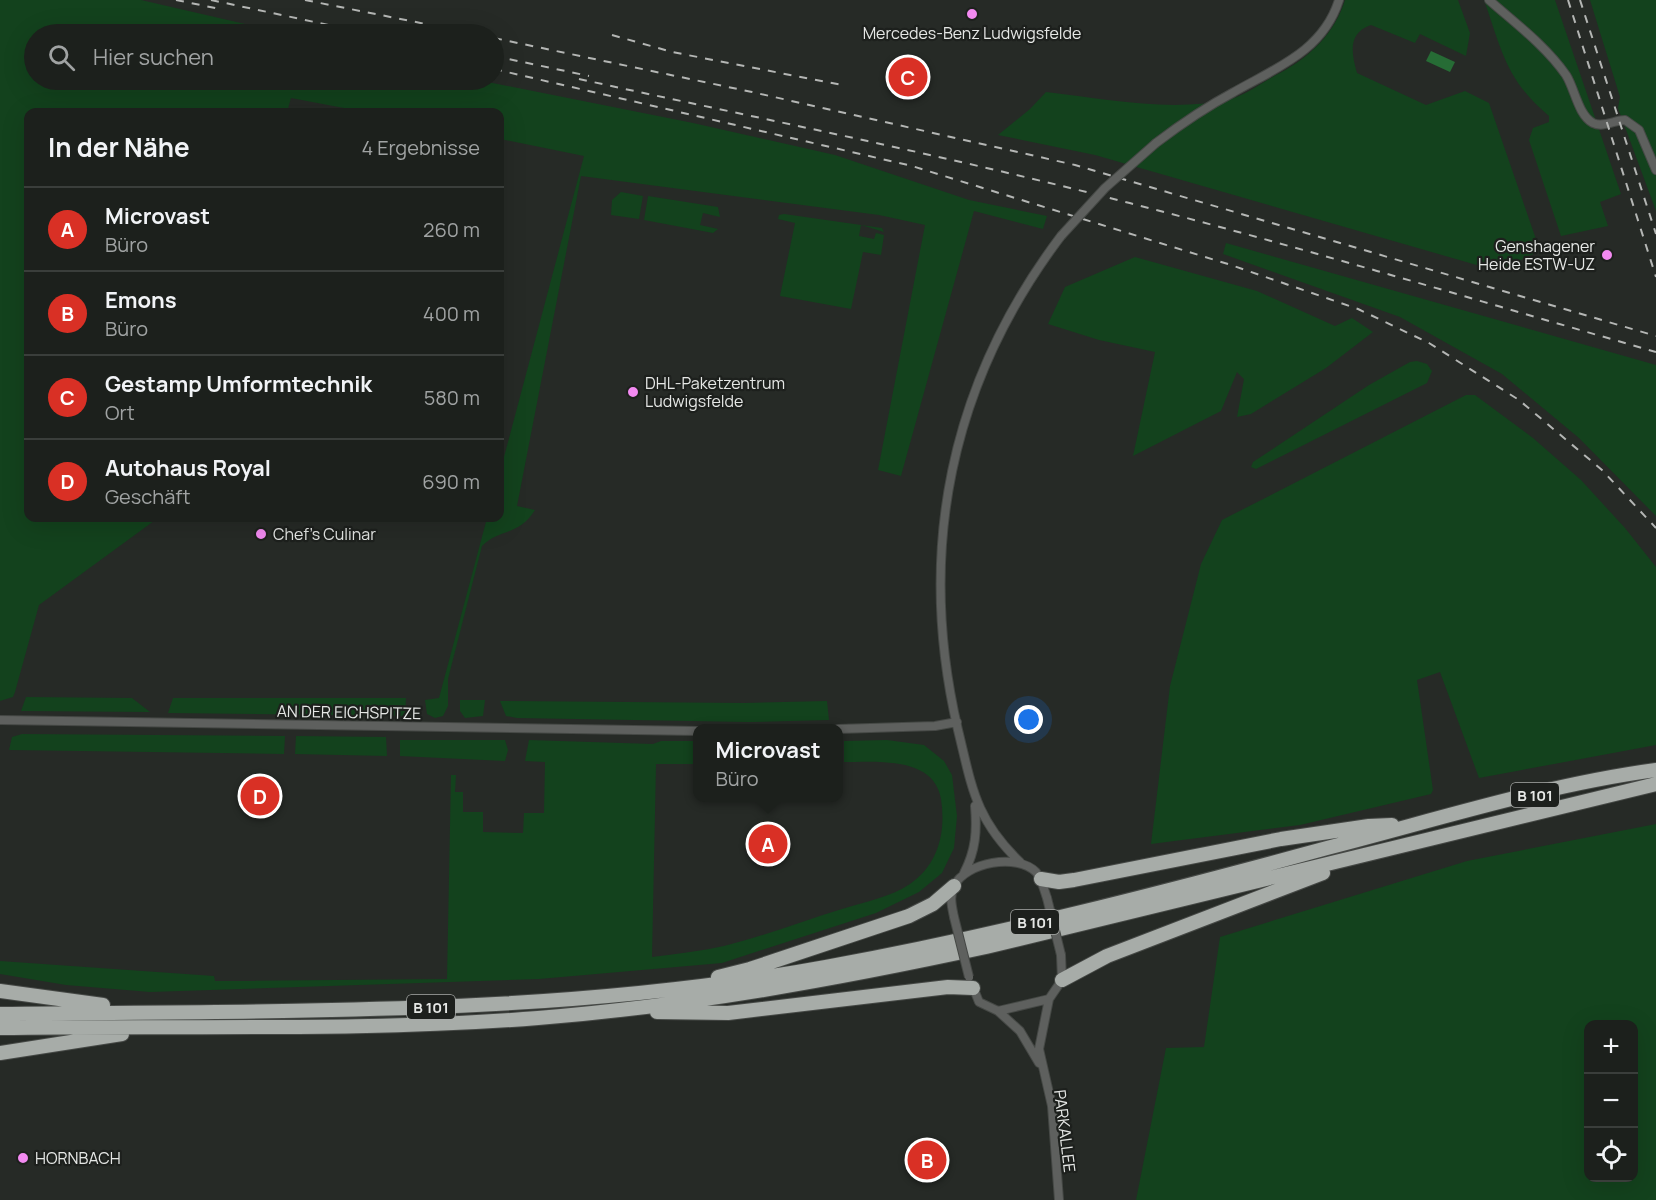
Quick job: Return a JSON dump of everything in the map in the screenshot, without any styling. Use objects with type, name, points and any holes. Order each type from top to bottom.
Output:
[{"type":"highway","name":"B 101","points":[[0,1014],[501,1004],[764,978],[925,948],[1126,900],[1415,824],[1618,775],[1656,770]]},
{"type":"highway","name":"B 101","points":[[0,1028],[437,1024],[628,1010],[829,980],[918,962],[1656,784]]},
{"type":"highway","points":[[1041,879],[1059,882],[1074,880],[1281,839],[1369,826],[1415,824]]},
{"type":"highway","points":[[1062,980],[1107,956],[1392,847]]},
{"type":"highway","points":[[649,991],[750,969],[909,916],[933,904],[954,886]]},
{"type":"highway","points":[[628,1010],[728,1013],[971,983]]},
{"type":"highway","points":[[0,991],[87,1004],[204,1011]]},
{"type":"highway","points":[[0,1053],[117,1035],[233,1027]]},
{"type":"street","points":[[1041,1066],[1040,1032],[1049,999],[1062,980],[1060,955],[1047,898],[1041,879],[1002,845],[983,819],[974,796],[943,650],[939,598],[941,540],[951,473],[964,422],[992,348],[1026,287],[1061,236],[1105,188],[1156,142],[1200,111],[1301,54],[1324,32],[1339,0]]},
{"type":"street","points":[[1488,0],[1557,64],[1568,79],[1586,117],[1593,123],[1605,124],[1625,120],[1639,130],[1656,170]]},
{"type":"street","name":"AN DER EICHSPITZE","points":[[0,720],[693,731]]},
{"type":"street","points":[[843,729],[935,726],[957,722]]},
{"type":"street","points":[[974,796],[976,840],[974,854],[954,886],[951,897],[954,917],[971,983],[979,1002],[998,1011],[1020,1031],[1041,1066]]},
{"type":"street","points":[[964,873],[1008,861],[1020,862]]},
{"type":"street","points":[[998,1011],[1049,999]]},
{"type":"street","name":"PARKALLEE","points":[[1041,1066],[1052,1106],[1059,1200]]},
{"type":"shaded area","points":[[0,0],[141,0],[245,24],[24,24],[24,90],[504,90],[504,85],[693,123],[835,155],[969,200],[1047,216],[1043,229],[974,211],[901,476],[878,470],[925,225],[879,215],[581,176],[517,506],[535,510],[522,524],[482,546],[448,679],[448,706],[443,716],[435,718],[427,714],[425,700],[439,698],[486,522],[504,522],[504,457],[584,156],[504,140],[504,108],[344,108],[291,98],[288,108],[24,108],[24,522],[153,522],[39,605],[13,697],[0,701]]},
{"type":"shaded area","points":[[1345,0],[1458,0],[1470,33],[1466,56],[1420,34],[1415,43],[1371,25],[1358,33],[1353,44],[1353,58],[1357,73],[1426,105],[1465,91],[1489,103],[1538,245],[1535,253],[1503,269],[1494,270],[1095,155],[998,135],[1030,109],[1046,92],[1160,105],[1205,103],[1234,98],[1291,67],[1311,52],[1335,23]]},
{"type":"shaded area","points":[[1484,0],[1555,0],[1621,194],[1600,202],[1608,226],[1561,236],[1529,140],[1533,128],[1549,122],[1549,116],[1523,90],[1514,77],[1501,50]]},
{"type":"shaded area","points":[[1590,0],[1656,0],[1656,211],[1618,108],[1620,97]]},
{"type":"shaded area","points":[[1431,51],[1455,62],[1450,72],[1426,61]]},
{"type":"shaded area","points":[[621,192],[643,196],[639,219],[611,215],[612,200]]},
{"type":"shaded area","points":[[648,196],[718,207],[720,217],[703,213],[700,225],[718,229],[713,233],[644,220]]},
{"type":"shaded area","points":[[784,214],[861,225],[859,236],[874,239],[876,233],[884,235],[881,255],[863,252],[851,309],[780,296],[795,223],[778,219],[779,215]]},
{"type":"shaded area","points":[[861,225],[882,228],[884,232]]},
{"type":"shaded area","points":[[1226,243],[1656,365],[1656,516],[1579,438],[1502,374],[1400,317],[1223,254]]},
{"type":"shaded area","points":[[1135,257],[1257,291],[1335,326],[1352,318],[1373,332],[1326,368],[1251,414],[1237,417],[1244,379],[1237,372],[1221,411],[1133,456],[1155,352],[1099,340],[1048,324],[1065,287]]},
{"type":"shaded area","points":[[1417,361],[1427,364],[1432,371],[1427,383],[1256,469],[1251,467],[1253,462],[1369,385],[1410,362]]},
{"type":"shaded area","points":[[1466,395],[1475,395],[1533,438],[1581,480],[1625,528],[1656,567],[1656,745],[1479,778],[1440,672],[1417,680],[1433,790],[1431,794],[1300,825],[1151,844],[1170,686],[1201,564],[1222,520]]},
{"type":"shaded area","points":[[26,697],[132,698],[150,712],[21,711]]},
{"type":"shaded area","points":[[173,698],[406,698],[405,716],[168,713]]},
{"type":"shaded area","points":[[460,700],[485,700],[483,716],[465,718],[460,711]]},
{"type":"shaded area","points":[[500,701],[744,703],[827,701],[829,720],[749,722],[517,718],[506,716]]},
{"type":"shaded area","points":[[22,734],[285,736],[284,754],[9,750],[12,737]]},
{"type":"shaded area","points":[[296,736],[386,737],[387,756],[295,754]]},
{"type":"shaded area","points":[[400,740],[505,740],[508,750],[505,761],[400,756]]},
{"type":"shaded area","points":[[529,740],[653,744],[661,741],[693,741],[693,764],[656,764],[652,957],[724,946],[886,896],[903,889],[928,867],[941,835],[941,799],[936,785],[916,768],[902,764],[844,762],[844,741],[887,740],[924,745],[944,761],[952,775],[957,816],[954,848],[942,873],[919,892],[876,913],[722,963],[539,979],[150,992],[66,985],[0,974],[0,961],[214,976],[215,981],[447,979],[451,775],[456,775],[455,792],[463,792],[463,812],[483,812],[483,832],[523,833],[524,813],[544,813],[545,762],[525,761]]},
{"type":"shaded area","points":[[1656,824],[1656,1200],[1136,1200],[1166,1048],[1204,1047],[1220,937],[1467,861]]},
{"type":"railway","points":[[176,0],[220,9]]},
{"type":"railway","points":[[211,0],[324,24]]},
{"type":"railway","points":[[305,0],[426,24]]},
{"type":"railway","points":[[1568,0],[1656,277]]},
{"type":"railway","points":[[1580,0],[1656,234]]},
{"type":"railway","points":[[612,35],[672,52],[842,85]]},
{"type":"railway","points":[[504,40],[752,92],[1075,165],[1656,336]]},
{"type":"railway","points":[[504,58],[589,76]]},
{"type":"railway","points":[[504,71],[912,166],[1231,265],[1358,309],[1429,343],[1519,400],[1602,470],[1656,528]]},
{"type":"railway","points":[[579,79],[906,150],[1102,196],[1311,252],[1656,352]]},
{"type":"place","name":"Mercedes-Benz Ludwigsfelde","points":[[972,14]]},
{"type":"place","name":"Gestamp Umformtechnik","points":[[908,77]]},
{"type":"place","name":"Genshagener Heide ESTW-UZ","points":[[1607,255]]},
{"type":"place","name":"DHL-Paketzentrum Ludwigsfelde","points":[[633,392]]},
{"type":"place","name":"Chef's Culinar","points":[[261,534]]},
{"type":"place","name":"Autohaus Royal","points":[[260,796]]},
{"type":"place","name":"Microvast","points":[[768,844]]},
{"type":"place","name":"HORNBACH","points":[[23,1158]]},
{"type":"place","name":"Emons","points":[[927,1160]]}]
